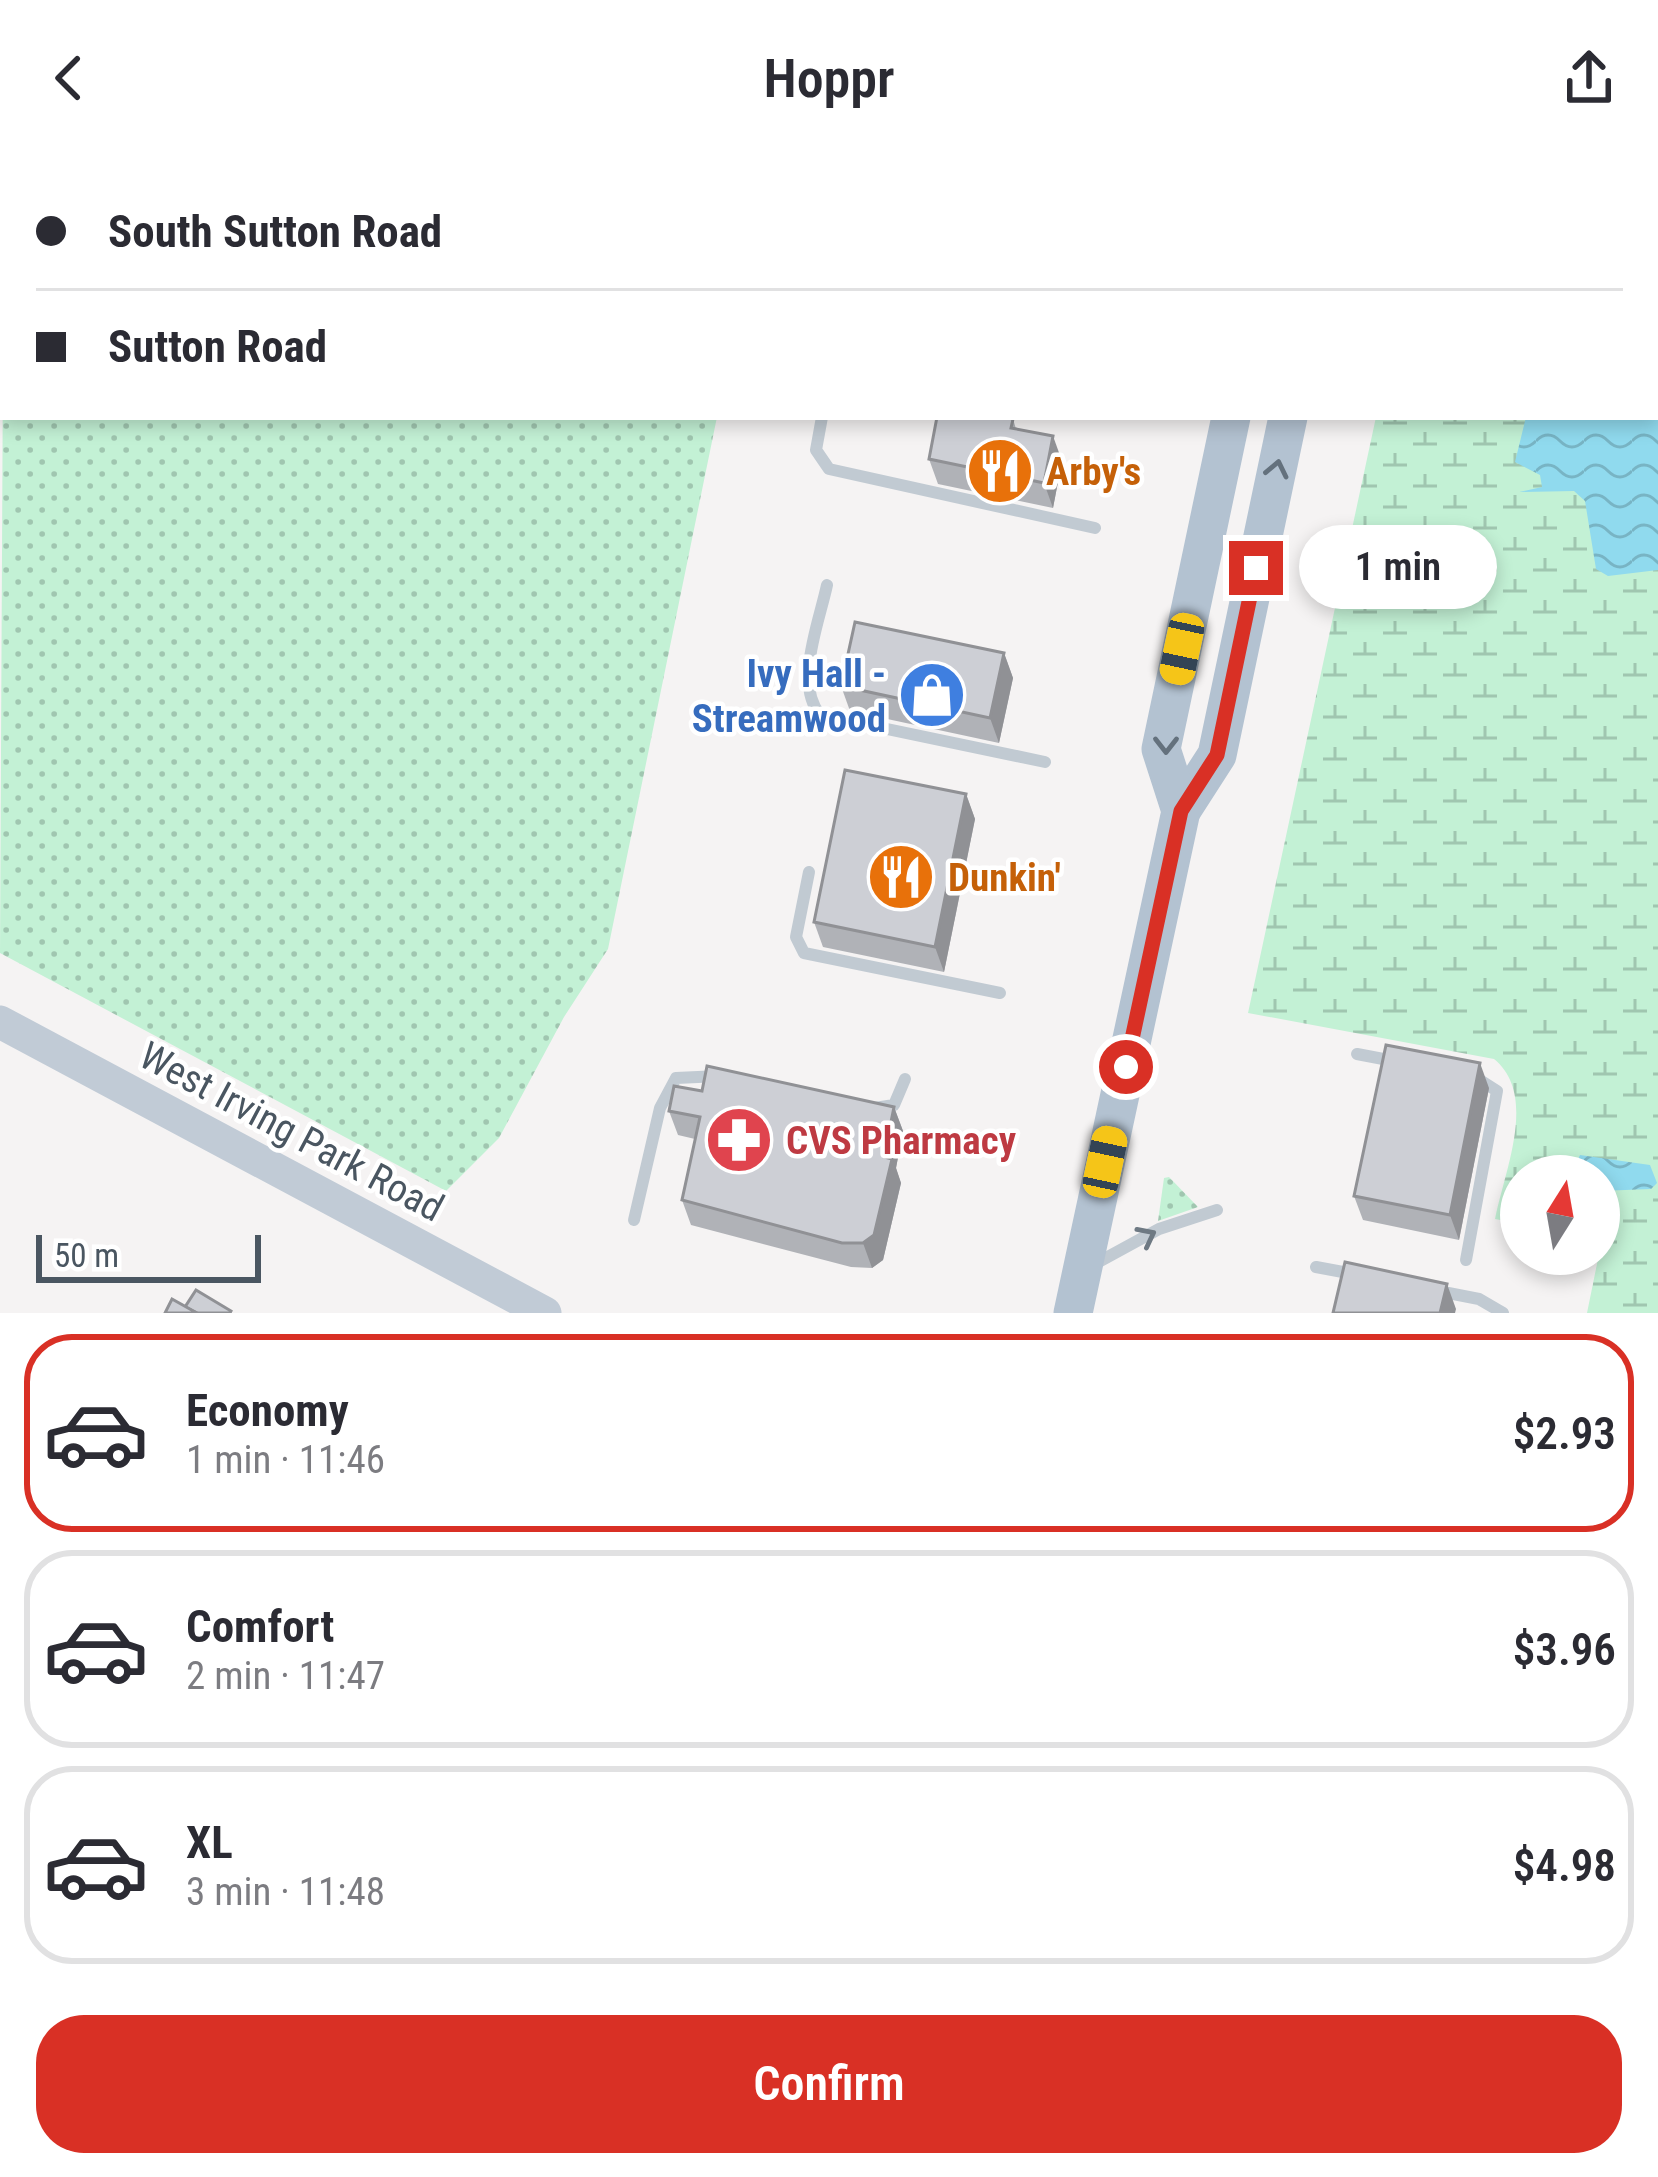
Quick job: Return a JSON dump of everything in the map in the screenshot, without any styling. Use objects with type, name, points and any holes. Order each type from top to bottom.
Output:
[{"type":"main road","points":[[1181,811],[1161,749],[1230,420]]},
{"type":"main road","points":[[1073,1313],[1181,811],[1217,755],[1287,420]]},
{"type":"main road","name":"West Irving Park Road","points":[[0,1022],[545,1313]]},
{"type":"lane","points":[[821,420],[816,450],[829,469],[1095,528]]},
{"type":"lane","points":[[827,585],[807,683],[810,703],[820,715],[1045,762]]},
{"type":"lane","points":[[809,872],[796,937],[804,953],[1000,993]]},
{"type":"lane","points":[[1357,1054],[1423,1066]]},
{"type":"lane","points":[[1463,1074],[1483,1077],[1497,1091],[1466,1260]]},
{"type":"lane","points":[[634,1220],[660,1108],[676,1078],[729,1078]]},
{"type":"lane","points":[[851,1103],[894,1105],[904,1079]]},
{"type":"lane","points":[[1082,1271],[1159,1229],[1217,1210]]},
{"type":"lane","points":[[1316,1267],[1385,1280]]},
{"type":"lane","points":[[1432,1290],[1479,1299],[1504,1313]]},
{"type":"green space","points":[[3,420],[716,420],[608,949],[564,1017],[499,1138],[446,1191],[0,953]]},
{"type":"green space","points":[[1375,420],[1658,420],[1658,1313],[1587,1313],[1595,1275],[1620,1275],[1620,1155],[1511,1155],[1514,1092],[1494,1059],[1248,1013]]},
{"type":"green space","points":[[1169,1177],[1198,1207],[1158,1221],[1164,1178]]},
{"type":"water","points":[[1525,420],[1658,420],[1658,570],[1608,576],[1596,569],[1585,501],[1574,491],[1519,492],[1542,487],[1540,475],[1515,462]]},
{"type":"water","points":[[1620,1161],[1650,1165],[1657,1183],[1651,1189],[1620,1190]]},
{"type":"building","points":[[936,420],[1013,420],[1011,428],[1053,436],[1044,483],[929,459]]},
{"type":"building","points":[[855,622],[1004,653],[990,718],[841,686]]},
{"type":"building","name":"Dunkin'","points":[[845,770],[966,794],[935,947],[814,922]]},
{"type":"building","points":[[1386,1045],[1480,1063],[1450,1215],[1354,1196]]},
{"type":"building","name":"CVS Pharmacy","points":[[707,1066],[894,1107],[884,1157],[892,1159],[874,1235],[863,1243],[842,1243],[682,1200],[700,1117],[669,1111],[674,1086],[702,1091]]},
{"type":"building","points":[[1345,1262],[1447,1284],[1440,1313],[1333,1313]]},
{"type":"building","points":[[196,1290],[230,1313],[197,1313],[185,1307]]},
{"type":"building","points":[[172,1299],[197,1313],[165,1313]]},
{"type":"place","name":"Arby's","points":[[1000,471]]},
{"type":"place","name":"Ivy Hall - Streamwood","points":[[932,695]]},
{"type":"place","name":"Dunkin'","points":[[901,877]]},
{"type":"place","name":"CVS Pharmacy","points":[[739,1140]]},
{"type":"route","points":[[1126,1067],[1181,811],[1217,755],[1256,568]]}]
